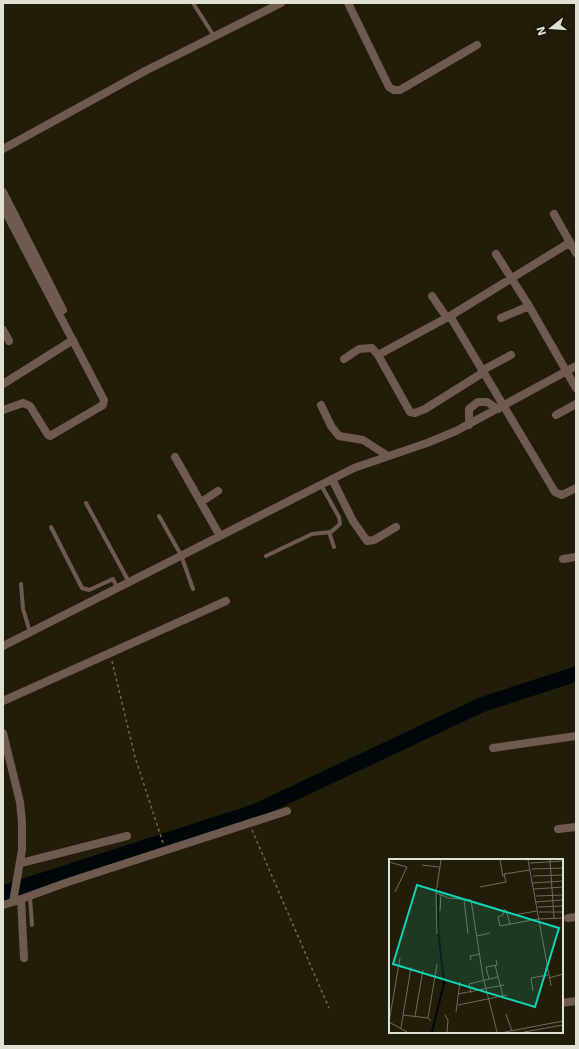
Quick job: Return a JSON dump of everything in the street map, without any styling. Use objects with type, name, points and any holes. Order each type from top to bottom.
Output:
[{"type":"street","points":[[3,149],[214,36],[281,3]]},
{"type":"street","points":[[348,3],[389,87],[394,90],[400,90],[477,45]]},
{"type":"street","points":[[3,192],[63,310]]},
{"type":"street","points":[[3,207],[104,400],[103,405],[50,436],[30,406],[23,403],[3,410]]},
{"type":"street","points":[[554,214],[576,253]]},
{"type":"street","points":[[378,355],[449,317],[569,242]]},
{"type":"street","points":[[496,254],[529,306],[576,388]]},
{"type":"street","points":[[432,296],[449,317],[484,371],[501,407],[555,492],[562,496],[576,488]]},
{"type":"street","points":[[501,318],[529,306]]},
{"type":"street","points":[[3,330],[9,341]]},
{"type":"street","points":[[3,384],[73,340]]},
{"type":"street","points":[[344,359],[358,349],[372,348],[378,355],[410,412],[415,413],[425,409],[511,355]]},
{"type":"street","points":[[3,646],[354,468],[427,443],[469,425],[576,366]]},
{"type":"street","points":[[469,425],[469,409],[478,402],[487,402],[501,407]]},
{"type":"street","points":[[556,415],[576,404]]},
{"type":"street","points":[[321,405],[331,426],[339,436],[363,440],[388,456]]},
{"type":"street","points":[[175,457],[220,536]]},
{"type":"street","points":[[332,479],[353,521],[367,541],[374,540],[396,527]]},
{"type":"street","points":[[201,502],[218,491]]},
{"type":"street","points":[[563,559],[576,557]]},
{"type":"street","points":[[3,701],[226,601]]},
{"type":"street","points":[[3,733],[20,802],[22,850],[16,899],[24,958]]},
{"type":"street","points":[[493,748],[576,736]]},
{"type":"street","points":[[3,905],[16,899],[30,897],[68,882],[287,811]]},
{"type":"street","points":[[558,829],[576,827]]},
{"type":"street","points":[[21,863],[128,836]]},
{"type":"street","points":[[563,1003],[576,1001]]},
{"type":"lane","points":[[193,3],[214,36]]},
{"type":"lane","points":[[266,556],[312,534],[329,532],[336,528],[341,521],[321,484]]},
{"type":"lane","points":[[86,503],[129,582]]},
{"type":"lane","points":[[159,516],[181,555],[193,589]]},
{"type":"lane","points":[[51,527],[82,588],[89,590],[113,579],[118,588]]},
{"type":"lane","points":[[329,532],[334,547]]},
{"type":"lane","points":[[21,584],[24,608],[30,632]]},
{"type":"lane","points":[[30,897],[32,925]]},
{"type":"path","points":[[112,661],[135,757],[165,848]]},
{"type":"path","points":[[249,823],[329,1008]]},
{"type":"waterway","points":[[3,893],[254,812],[481,705],[576,674]]}]
